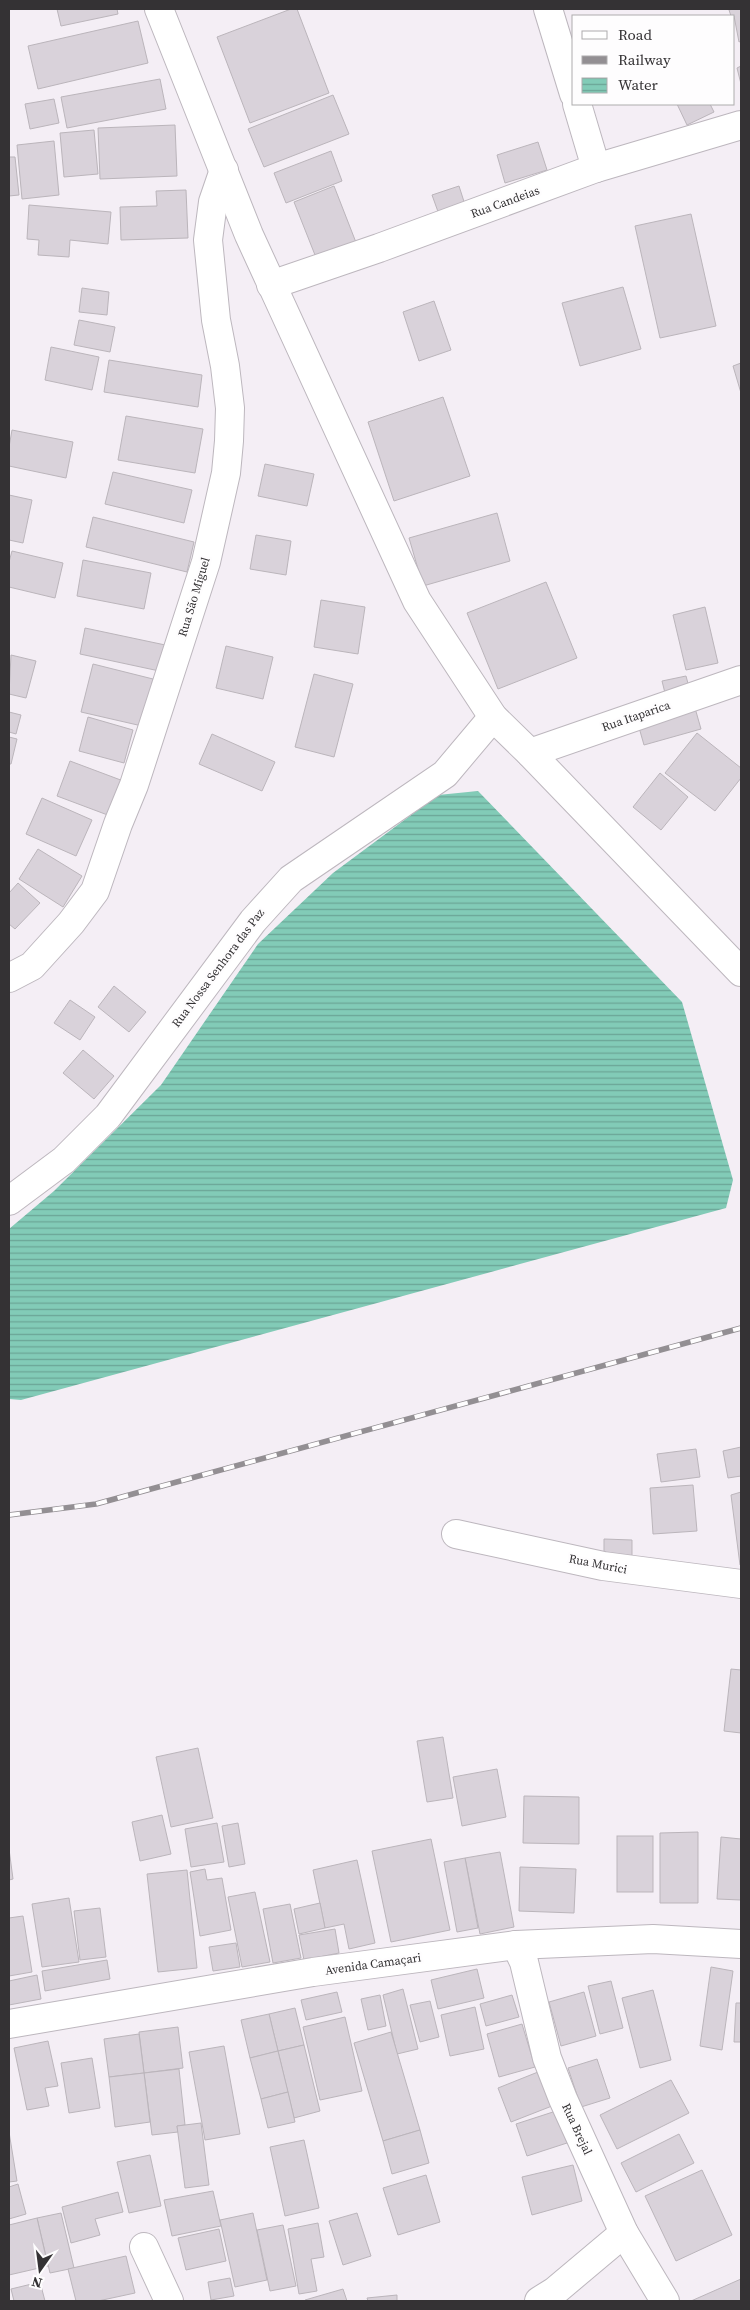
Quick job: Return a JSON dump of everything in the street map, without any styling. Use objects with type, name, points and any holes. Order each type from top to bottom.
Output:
[{"type":"street","points":[[160,9],[271,285],[417,601],[493,717],[530,752],[741,972]]},
{"type":"street","points":[[548,9],[572,87]]},
{"type":"street","points":[[577,105],[596,168]]},
{"type":"street","name":"Rua Candeias","points":[[271,285],[379,248],[596,168],[741,125]]},
{"type":"street","name":"Rua São Miguel","points":[[9,978],[32,966],[71,923],[95,891],[118,824],[134,786],[206,562],[226,473],[229,441],[230,408],[225,366],[216,320],[208,240],[213,202],[224,170]]},
{"type":"street","name":"Rua Itaparica","points":[[530,752],[741,680]]},
{"type":"street","name":"Rua Nossa Senhora das Paz","points":[[9,1201],[64,1160],[108,1116],[253,921],[291,879],[433,783],[458,760],[493,717]]},
{"type":"street","name":"Rua Murici","points":[[456,1534],[603,1566],[741,1584]]},
{"type":"street","name":"Avenida Camaçari","points":[[9,2024],[313,1972],[516,1945],[653,1939],[741,1944]]},
{"type":"street","name":"Rua Brejal","points":[[516,1945],[524,1962],[547,2058],[624,2233],[665,2301]]},
{"type":"street","points":[[539,2301],[555,2291],[624,2233]]},
{"type":"street","points":[[144,2247],[169,2301]]},
{"type":"water","points":[[478,791],[682,1002],[733,1180],[726,1208],[21,1400],[9,1399],[9,1229],[54,1191],[161,1085],[258,944],[333,873],[438,795]]},
{"type":"building","points":[[57,9],[117,9],[118,14],[61,26]]},
{"type":"building","points":[[291,9],[297,9],[329,93],[250,123],[217,37]]},
{"type":"building","points":[[741,9],[741,41],[739,42],[735,15],[731,15],[729,10]]},
{"type":"building","points":[[138,21],[148,63],[38,89],[28,46]]},
{"type":"building","points":[[741,66],[741,84],[737,68]]},
{"type":"building","points":[[160,79],[166,109],[67,128],[61,97]]},
{"type":"building","points":[[333,95],[349,134],[264,167],[248,129]]},
{"type":"building","points":[[54,99],[59,123],[30,129],[25,104]]},
{"type":"building","points":[[677,105],[710,105],[714,112],[687,125]]},
{"type":"building","points":[[175,125],[177,176],[100,179],[98,128]]},
{"type":"building","points":[[94,130],[98,174],[64,177],[60,133]]},
{"type":"building","points":[[54,141],[59,195],[22,199],[17,145]]},
{"type":"building","points":[[538,142],[547,170],[505,183],[497,155]]},
{"type":"building","points":[[331,151],[342,181],[286,203],[274,173]]},
{"type":"building","points":[[9,157],[15,157],[19,195],[9,196]]},
{"type":"building","points":[[334,186],[357,245],[317,260],[294,202]]},
{"type":"building","points":[[459,186],[467,211],[441,220],[432,195]]},
{"type":"building","points":[[186,190],[188,238],[121,240],[120,207],[157,206],[156,191]]},
{"type":"building","points":[[29,205],[111,212],[108,244],[70,240],[69,257],[38,255],[39,240],[27,239]]},
{"type":"building","points":[[691,214],[716,326],[660,338],[635,226]]},
{"type":"building","points":[[623,287],[641,349],[580,366],[562,303]]},
{"type":"building","points":[[82,288],[109,292],[107,315],[79,312]]},
{"type":"building","points":[[434,301],[451,350],[419,361],[403,312]]},
{"type":"building","points":[[79,320],[115,327],[110,352],[74,345]]},
{"type":"building","points":[[51,347],[99,357],[92,390],[45,380]]},
{"type":"building","points":[[109,360],[202,375],[198,407],[104,392]]},
{"type":"building","points":[[741,363],[741,393],[733,366]]},
{"type":"building","points":[[443,397],[470,476],[394,501],[368,422]]},
{"type":"building","points":[[126,416],[203,429],[195,473],[118,460]]},
{"type":"building","points":[[12,430],[73,442],[66,478],[9,466],[9,447]]},
{"type":"building","points":[[265,464],[314,474],[307,506],[258,496]]},
{"type":"building","points":[[113,472],[192,490],[184,523],[105,504]]},
{"type":"building","points":[[9,495],[32,500],[23,543],[9,540]]},
{"type":"building","points":[[497,513],[510,561],[423,586],[409,538]]},
{"type":"building","points":[[93,517],[194,542],[187,572],[86,547]]},
{"type":"building","points":[[256,535],[291,541],[286,575],[250,569]]},
{"type":"building","points":[[12,551],[63,563],[55,598],[9,587],[9,562]]},
{"type":"building","points":[[83,560],[151,573],[144,609],[77,596]]},
{"type":"building","points":[[546,582],[577,658],[498,689],[467,613]]},
{"type":"building","points":[[321,600],[365,607],[358,654],[314,647]]},
{"type":"building","points":[[705,607],[718,663],[686,670],[673,615]]},
{"type":"building","points":[[85,628],[170,646],[164,672],[80,654]]},
{"type":"building","points":[[226,646],[273,657],[263,699],[216,688]]},
{"type":"building","points":[[11,655],[36,661],[26,698],[9,694]]},
{"type":"building","points":[[93,664],[153,679],[142,726],[81,712]]},
{"type":"building","points":[[314,674],[353,684],[334,757],[295,747]]},
{"type":"building","points":[[686,676],[690,691],[666,697],[662,681]]},
{"type":"building","points":[[695,708],[701,729],[644,745],[638,724]]},
{"type":"building","points":[[9,712],[21,715],[16,734],[9,732]]},
{"type":"building","points":[[88,717],[133,730],[124,763],[79,751]]},
{"type":"building","points":[[697,733],[741,768],[741,778],[715,811],[665,773]]},
{"type":"building","points":[[212,734],[275,762],[262,791],[199,764]]},
{"type":"building","points":[[9,737],[17,739],[11,764],[9,764]]},
{"type":"building","points":[[70,761],[126,782],[113,817],[57,796]]},
{"type":"building","points":[[660,773],[688,797],[661,830],[633,807]]},
{"type":"building","points":[[42,798],[92,820],[76,856],[26,834]]},
{"type":"building","points":[[38,849],[82,876],[63,907],[19,879]]},
{"type":"building","points":[[18,883],[40,903],[15,929],[9,924],[9,893]]},
{"type":"building","points":[[114,986],[146,1012],[129,1032],[98,1007]]},
{"type":"building","points":[[70,1000],[95,1017],[80,1040],[54,1023]]},
{"type":"building","points":[[83,1050],[114,1076],[94,1099],[63,1073]]},
{"type":"building","points":[[741,1447],[741,1476],[728,1478],[723,1451]]},
{"type":"building","points":[[696,1449],[700,1477],[661,1482],[657,1454]]},
{"type":"building","points":[[693,1485],[697,1531],[653,1534],[650,1488]]},
{"type":"building","points":[[741,1492],[741,1565],[740,1565],[731,1495]]},
{"type":"building","points":[[604,1539],[632,1540],[632,1559],[604,1559]]},
{"type":"building","points":[[731,1669],[741,1670],[741,1733],[724,1731]]},
{"type":"building","points":[[443,1737],[453,1798],[427,1802],[417,1741]]},
{"type":"building","points":[[198,1748],[213,1818],[171,1827],[156,1757]]},
{"type":"building","points":[[497,1769],[506,1817],[462,1826],[453,1777]]},
{"type":"building","points":[[524,1796],[579,1797],[579,1844],[523,1843]]},
{"type":"building","points":[[162,1815],[171,1854],[140,1861],[132,1822]]},
{"type":"building","points":[[217,1823],[224,1862],[191,1867],[185,1829]]},
{"type":"building","points":[[238,1823],[245,1864],[229,1867],[222,1826]]},
{"type":"building","points":[[698,1832],[698,1903],[660,1903],[660,1833]]},
{"type":"building","points":[[617,1836],[653,1836],[653,1892],[617,1892]]},
{"type":"building","points":[[721,1837],[741,1839],[741,1900],[717,1899]]},
{"type":"building","points":[[431,1839],[450,1930],[391,1942],[372,1851]]},
{"type":"building","points":[[9,1849],[13,1879],[9,1880]]},
{"type":"building","points":[[500,1852],[514,1927],[480,1934],[465,1858]]},
{"type":"building","points":[[465,1858],[478,1928],[457,1932],[444,1862]]},
{"type":"building","points":[[357,1860],[375,1943],[349,1949],[344,1924],[325,1928],[313,1870]]},
{"type":"building","points":[[520,1867],[576,1869],[574,1913],[519,1911]]},
{"type":"building","points":[[205,1869],[207,1880],[222,1878],[231,1930],[200,1936],[190,1872]]},
{"type":"building","points":[[187,1870],[197,1968],[158,1972],[147,1874]]},
{"type":"building","points":[[255,1892],[270,1962],[242,1967],[228,1897]]},
{"type":"building","points":[[69,1898],[79,1962],[42,1967],[32,1904]]},
{"type":"building","points":[[320,1903],[325,1928],[299,1934],[294,1909]]},
{"type":"building","points":[[290,1904],[301,1958],[273,1963],[263,1909]]},
{"type":"building","points":[[100,1908],[106,1957],[80,1960],[74,1911]]},
{"type":"building","points":[[23,1916],[32,1972],[9,1976],[9,1918]]},
{"type":"building","points":[[335,1929],[339,1953],[304,1960],[299,1935]]},
{"type":"building","points":[[236,1943],[240,1967],[213,1971],[209,1947]]},
{"type":"building","points":[[107,1960],[110,1979],[45,1991],[42,1971]]},
{"type":"building","points":[[711,1967],[733,1971],[722,2050],[700,2046]]},
{"type":"building","points":[[477,1969],[484,1998],[438,2009],[431,1980]]},
{"type":"building","points":[[37,1975],[41,1999],[9,2005],[9,1981]]},
{"type":"building","points":[[611,1981],[623,2028],[600,2034],[588,1986]]},
{"type":"building","points":[[403,1989],[418,2049],[397,2054],[383,1995]]},
{"type":"building","points":[[653,1990],[671,2060],[640,2068],[622,1998]]},
{"type":"building","points":[[337,1992],[342,2012],[306,2020],[301,2000]]},
{"type":"building","points":[[584,1992],[596,2036],[561,2046],[549,2002]]},
{"type":"building","points":[[380,1995],[386,2026],[368,2030],[361,1999]]},
{"type":"building","points":[[512,1995],[519,2017],[486,2026],[480,2004]]},
{"type":"building","points":[[430,2001],[439,2037],[420,2042],[410,2005]]},
{"type":"building","points":[[736,2003],[741,2003],[741,2042],[734,2042]]},
{"type":"building","points":[[475,2007],[484,2049],[450,2056],[441,2015]]},
{"type":"building","points":[[295,2008],[304,2045],[278,2051],[269,2014]]},
{"type":"building","points":[[269,2014],[278,2051],[250,2058],[241,2020]]},
{"type":"building","points":[[345,2017],[362,2091],[320,2100],[303,2027]]},
{"type":"building","points":[[522,2024],[535,2067],[499,2077],[487,2034]]},
{"type":"building","points":[[178,2027],[183,2068],[144,2073],[139,2032]]},
{"type":"building","points":[[391,2032],[420,2130],[383,2141],[354,2043]]},
{"type":"building","points":[[139,2034],[144,2073],[109,2077],[104,2039]]},
{"type":"building","points":[[48,2041],[58,2086],[45,2088],[49,2106],[27,2110],[14,2048]]},
{"type":"building","points":[[304,2045],[320,2111],[294,2118],[278,2051]]},
{"type":"building","points":[[224,2046],[240,2134],[205,2140],[189,2052]]},
{"type":"building","points":[[278,2051],[288,2092],[261,2099],[250,2058]]},
{"type":"building","points":[[92,2058],[100,2108],[69,2113],[61,2063]]},
{"type":"building","points":[[597,2059],[610,2098],[581,2107],[568,2068]]},
{"type":"building","points":[[179,2069],[185,2125],[177,2126],[178,2132],[152,2135],[144,2073]]},
{"type":"building","points":[[538,2072],[552,2106],[511,2122],[498,2088]]},
{"type":"building","points":[[144,2073],[150,2122],[115,2127],[109,2077]]},
{"type":"building","points":[[671,2080],[689,2113],[617,2149],[600,2115]]},
{"type":"building","points":[[288,2092],[295,2122],[268,2128],[261,2099]]},
{"type":"building","points":[[556,2111],[567,2143],[527,2156],[516,2124]]},
{"type":"building","points":[[201,2123],[209,2185],[185,2188],[177,2126]]},
{"type":"building","points":[[420,2130],[429,2163],[392,2174],[383,2141]]},
{"type":"building","points":[[9,2132],[17,2181],[9,2182]]},
{"type":"building","points":[[679,2134],[694,2163],[636,2192],[621,2163]]},
{"type":"building","points":[[304,2140],[319,2208],[285,2216],[270,2147]]},
{"type":"building","points":[[150,2155],[161,2206],[129,2213],[117,2162]]},
{"type":"building","points":[[573,2165],[582,2201],[532,2215],[522,2177]]},
{"type":"building","points":[[702,2170],[732,2235],[676,2261],[645,2196]]},
{"type":"building","points":[[426,2175],[440,2222],[398,2235],[383,2188]]},
{"type":"building","points":[[18,2184],[26,2214],[9,2219],[9,2187]]},
{"type":"building","points":[[213,2191],[221,2226],[172,2236],[164,2200]]},
{"type":"building","points":[[118,2192],[123,2212],[95,2219],[100,2235],[71,2243],[62,2207]]},
{"type":"building","points":[[61,2213],[74,2268],[50,2273],[37,2218]]},
{"type":"building","points":[[253,2213],[267,2280],[235,2287],[220,2220]]},
{"type":"building","points":[[357,2213],[371,2256],[343,2265],[329,2221]]},
{"type":"building","points":[[37,2218],[48,2266],[9,2275],[9,2225]]},
{"type":"building","points":[[318,2223],[324,2257],[311,2259],[317,2291],[299,2294],[288,2229]]},
{"type":"building","points":[[283,2225],[296,2286],[270,2291],[257,2230]]},
{"type":"building","points":[[219,2229],[226,2261],[186,2270],[178,2238]]},
{"type":"building","points":[[126,2256],[135,2293],[98,2301],[76,2301],[68,2269]]},
{"type":"building","points":[[230,2278],[234,2296],[211,2300],[208,2282]]},
{"type":"building","points":[[741,2279],[741,2301],[691,2301]]},
{"type":"building","points":[[40,2282],[45,2301],[14,2301],[11,2289]]},
{"type":"building","points":[[343,2289],[347,2301],[305,2300]]},
{"type":"building","points":[[397,2295],[397,2301],[368,2301],[367,2298]]},
{"type":"railway","points":[[9,1515],[96,1504],[741,1328]]}]
